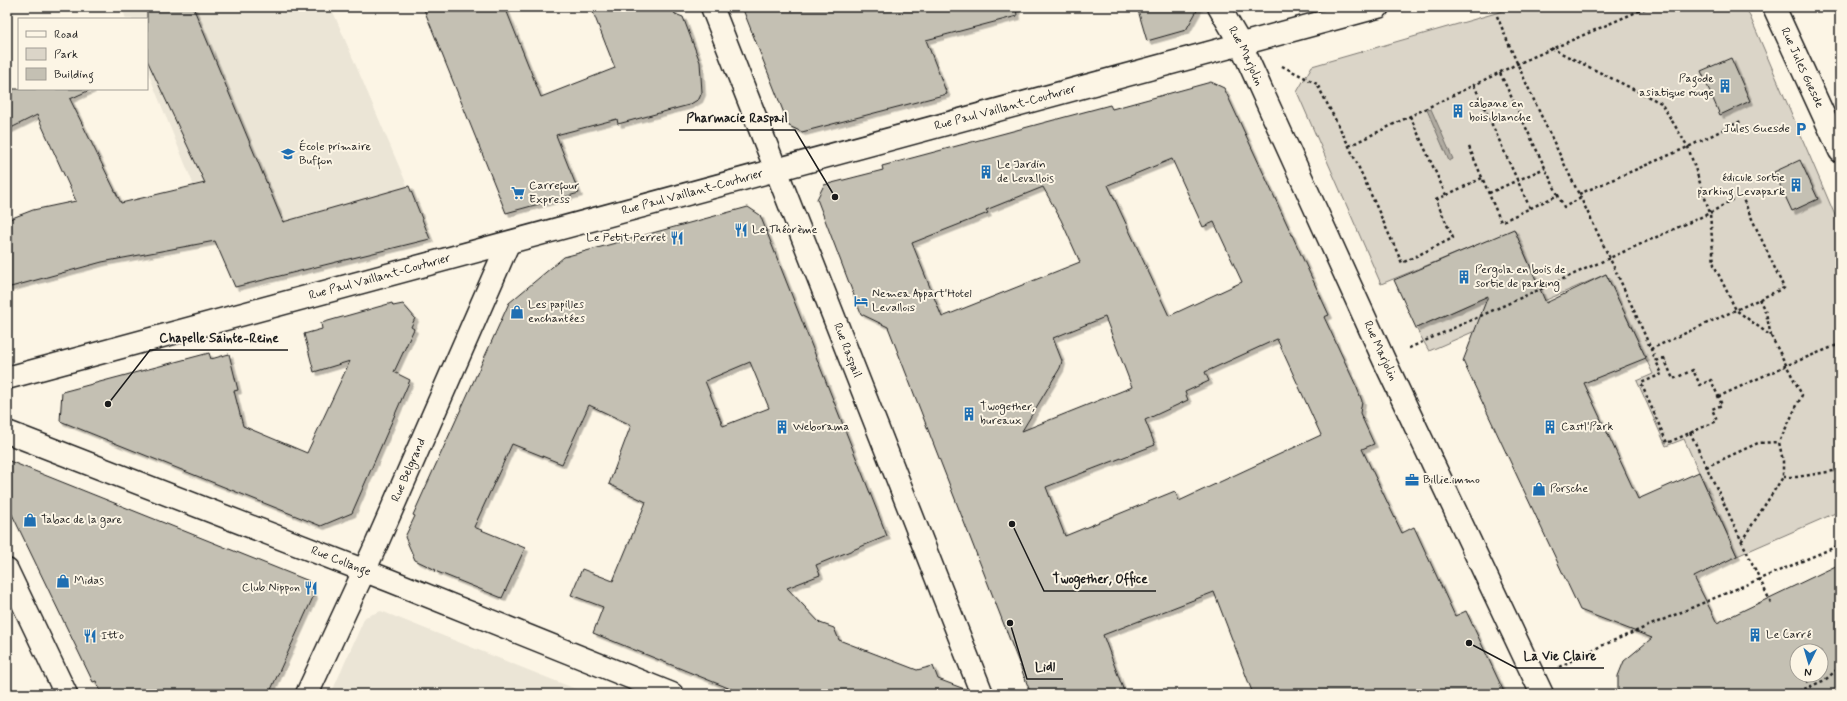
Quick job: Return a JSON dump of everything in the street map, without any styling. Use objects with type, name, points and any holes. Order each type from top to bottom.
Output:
[{"type":"street","name":"Rue Raspail","points":[[712,7],[982,694]]},
{"type":"street","name":"Rue Marjolin","points":[[1219,7],[1241,45],[1384,360],[1539,686]]},
{"type":"street","name":"Rue Paul Vaillant-Couturier","points":[[7,378],[508,244],[1378,7]]},
{"type":"street","name":"Rue Jules Guesde","points":[[1774,7],[1840,151]]},
{"type":"street","name":"Rue Belgrand","points":[[307,694],[364,571],[508,244]]},
{"type":"street","name":"Rue Collange","points":[[7,432],[364,571],[672,694]]},
{"type":"street","points":[[7,570],[66,694]]},
{"type":"path","points":[[1349,146],[1551,48],[1648,7]]},
{"type":"path","points":[[1497,16],[1517,64],[1609,257],[1651,349],[1656,361],[1662,374],[1641,383],[1667,442],[1717,421],[1712,409],[1722,405],[1711,380],[1700,385],[1693,370],[1673,378],[1664,358],[1656,361]]},
{"type":"path","points":[[1551,48],[1661,103],[1688,147],[1710,214],[1714,265],[1736,310],[1771,336]]},
{"type":"path","points":[[1500,73],[1564,207],[1581,198]]},
{"type":"path","points":[[1305,77],[1317,84],[1349,146],[1402,263],[1453,238],[1436,200],[1482,178]]},
{"type":"path","points":[[1474,85],[1530,208]]},
{"type":"path","points":[[1410,116],[1446,195]]},
{"type":"path","points":[[1579,194],[1688,147],[1743,120]]},
{"type":"path","points":[[1469,147],[1501,222],[1558,195]]},
{"type":"path","points":[[1489,193],[1545,168]]},
{"type":"path","points":[[1384,360],[1609,257],[1710,214],[1741,195],[1784,288],[1651,349]]},
{"type":"path","points":[[1741,542],[1783,477],[1783,461],[1779,442],[1802,395],[1785,366],[1771,336],[1766,313],[1759,299]]},
{"type":"path","points":[[1718,397],[1785,366],[1840,344]]},
{"type":"path","points":[[1690,432],[1741,542],[1772,604]]},
{"type":"path","points":[[1706,467],[1758,443],[1779,442]]},
{"type":"path","points":[[1783,477],[1797,477],[1840,470]]},
{"type":"path","points":[[1539,686],[1601,646],[1840,545]]},
{"type":"path","points":[[1793,694],[1825,680],[1840,667]]},
{"type":"path","points":[[1809,683],[1814,694]]},
{"type":"shaded area","name":"École primaire Buffon","points":[[122,7],[331,7],[430,239],[235,287],[148,72],[148,18],[126,18]]},
{"type":"shaded area","points":[[1431,109],[1453,159],[1449,161],[1427,110]]},
{"type":"shaded area","points":[[381,611],[588,694],[331,694],[365,617]]},
{"type":"green space","points":[[1517,7],[1746,7],[1840,227],[1840,511],[1737,556],[1684,439],[1666,446],[1637,381],[1653,374],[1606,274],[1429,351],[1416,328],[1534,275],[1514,230],[1381,284],[1297,92],[1312,66]]},
{"type":"building","points":[[147,7],[193,7],[283,222],[409,186],[430,239],[235,287],[215,241],[102,262],[7,288],[7,220],[33,210],[76,201],[37,115],[7,130],[7,89],[90,90],[70,99],[121,203],[205,183],[148,62]]},
{"type":"building","points":[[423,7],[505,7],[541,97],[615,68],[591,7],[672,7],[675,14],[683,17],[700,62],[702,92],[699,99],[689,105],[618,124],[617,119],[556,135],[579,193],[506,213]]},
{"type":"building","points":[[742,7],[1016,7],[1017,16],[926,40],[947,94],[802,132],[789,126]]},
{"type":"building","points":[[1137,7],[1199,7],[1186,30],[1147,41]]},
{"type":"building","name":"Pagode asiatique rouge","points":[[1731,58],[1750,101],[1720,115],[1701,71]]},
{"type":"building","points":[[1211,82],[1224,88],[1329,315],[1324,317],[1362,401],[1360,413],[1374,444],[1362,449],[1402,533],[1414,527],[1455,616],[1466,611],[1505,694],[1253,694],[1214,592],[1103,635],[1125,694],[1031,694],[888,327],[861,314],[817,199],[824,185],[883,170],[882,166],[1110,105],[1112,109]],"holes":[[[1172,159],[1203,227],[1214,222],[1242,282],[1169,316],[1108,185]],[[1043,187],[1061,220],[1080,262],[942,317],[912,243],[988,213],[986,210]],[[1105,317],[1132,387],[1022,431],[1060,368],[1062,361],[1053,338]],[[1277,339],[1321,435],[1179,501],[1175,491],[1065,536],[1046,487],[1155,445],[1145,420],[1188,400],[1185,392],[1209,381],[1205,372]]]},
{"type":"building","name":"édicule sortie parking Levapark","points":[[1800,160],[1818,199],[1792,211],[1774,172]]},
{"type":"building","points":[[748,207],[760,215],[887,536],[816,565],[820,575],[787,588],[820,623],[834,628],[839,640],[917,670],[933,666],[938,679],[967,690],[969,694],[743,694],[593,633],[603,607],[571,595],[582,569],[613,581],[646,502],[609,484],[631,425],[589,405],[562,464],[512,444],[474,527],[525,548],[502,598],[435,571],[436,570],[415,560],[405,537],[415,516],[413,515],[509,303],[564,257]],"holes":[[[750,362],[769,408],[723,426],[705,381]]]},
{"type":"building","name":"Castl'Park","points":[[1514,229],[1546,303],[1606,274],[1646,358],[1584,383],[1638,499],[1699,472],[1737,556],[1694,577],[1717,623],[1840,564],[1840,694],[1618,694],[1618,676],[1624,661],[1652,638],[1580,610],[1463,361],[1488,296],[1416,328],[1394,280]]},
{"type":"building","points":[[392,303],[393,306],[403,304],[415,318],[411,327],[414,329],[394,372],[410,380],[352,513],[321,526],[60,421],[62,392],[209,353],[211,359],[229,354],[238,390],[234,391],[243,426],[307,453],[350,361],[314,372],[304,334],[322,329],[321,323]]},
{"type":"building","points":[[7,460],[309,581],[314,595],[269,694],[102,694],[96,681],[93,682],[7,504]]},
{"type":"place","name":"Pagode asiatique rouge","points":[[1725,86]]},
{"type":"place","name":"cabane en bois blanche","points":[[1458,111]]},
{"type":"place","name":"Jules Guesde","points":[[1801,129]]},
{"type":"place","name":"École primaire Buffon","points":[[288,154]]},
{"type":"place","name":"Le Jardin de Levallois","points":[[986,172]]},
{"type":"place","name":"édicule sortie parking Levapark","points":[[1796,185]]},
{"type":"place","name":"Carrefour Express","points":[[518,193]]},
{"type":"place","name":"Pharmacie Raspail","points":[[835,197]]},
{"type":"place","name":"Le Théorème","points":[[741,230]]},
{"type":"place","name":"Le Petit Perret","points":[[677,238]]},
{"type":"place","name":"Pergola en bois de sortie de parking","points":[[1464,277]]},
{"type":"place","name":"Nemea Appart'Hotel Levallois","points":[[861,301]]},
{"type":"place","name":"Les papilles enchantées","points":[[517,312]]},
{"type":"place","name":"Chapelle Sainte-Reine","points":[[108,404]]},
{"type":"place","name":"Twogether, bureaux","points":[[969,414]]},
{"type":"place","name":"Weborama","points":[[782,427]]},
{"type":"place","name":"Castl'Park","points":[[1550,427]]},
{"type":"place","name":"Billie.immo","points":[[1412,480]]},
{"type":"place","name":"Porsche","points":[[1539,489]]},
{"type":"place","name":"Tabac de la gare","points":[[30,520]]},
{"type":"place","name":"Twogether, Office","points":[[1012,524]]},
{"type":"place","name":"Midas","points":[[63,581]]},
{"type":"place","name":"Club Nippon","points":[[311,588]]},
{"type":"place","name":"Lidl","points":[[1010,623]]},
{"type":"place","name":"Le Carré","points":[[1755,635]]},
{"type":"place","name":"Itto","points":[[90,636]]},
{"type":"place","name":"La Vie Claire","points":[[1469,643]]}]
